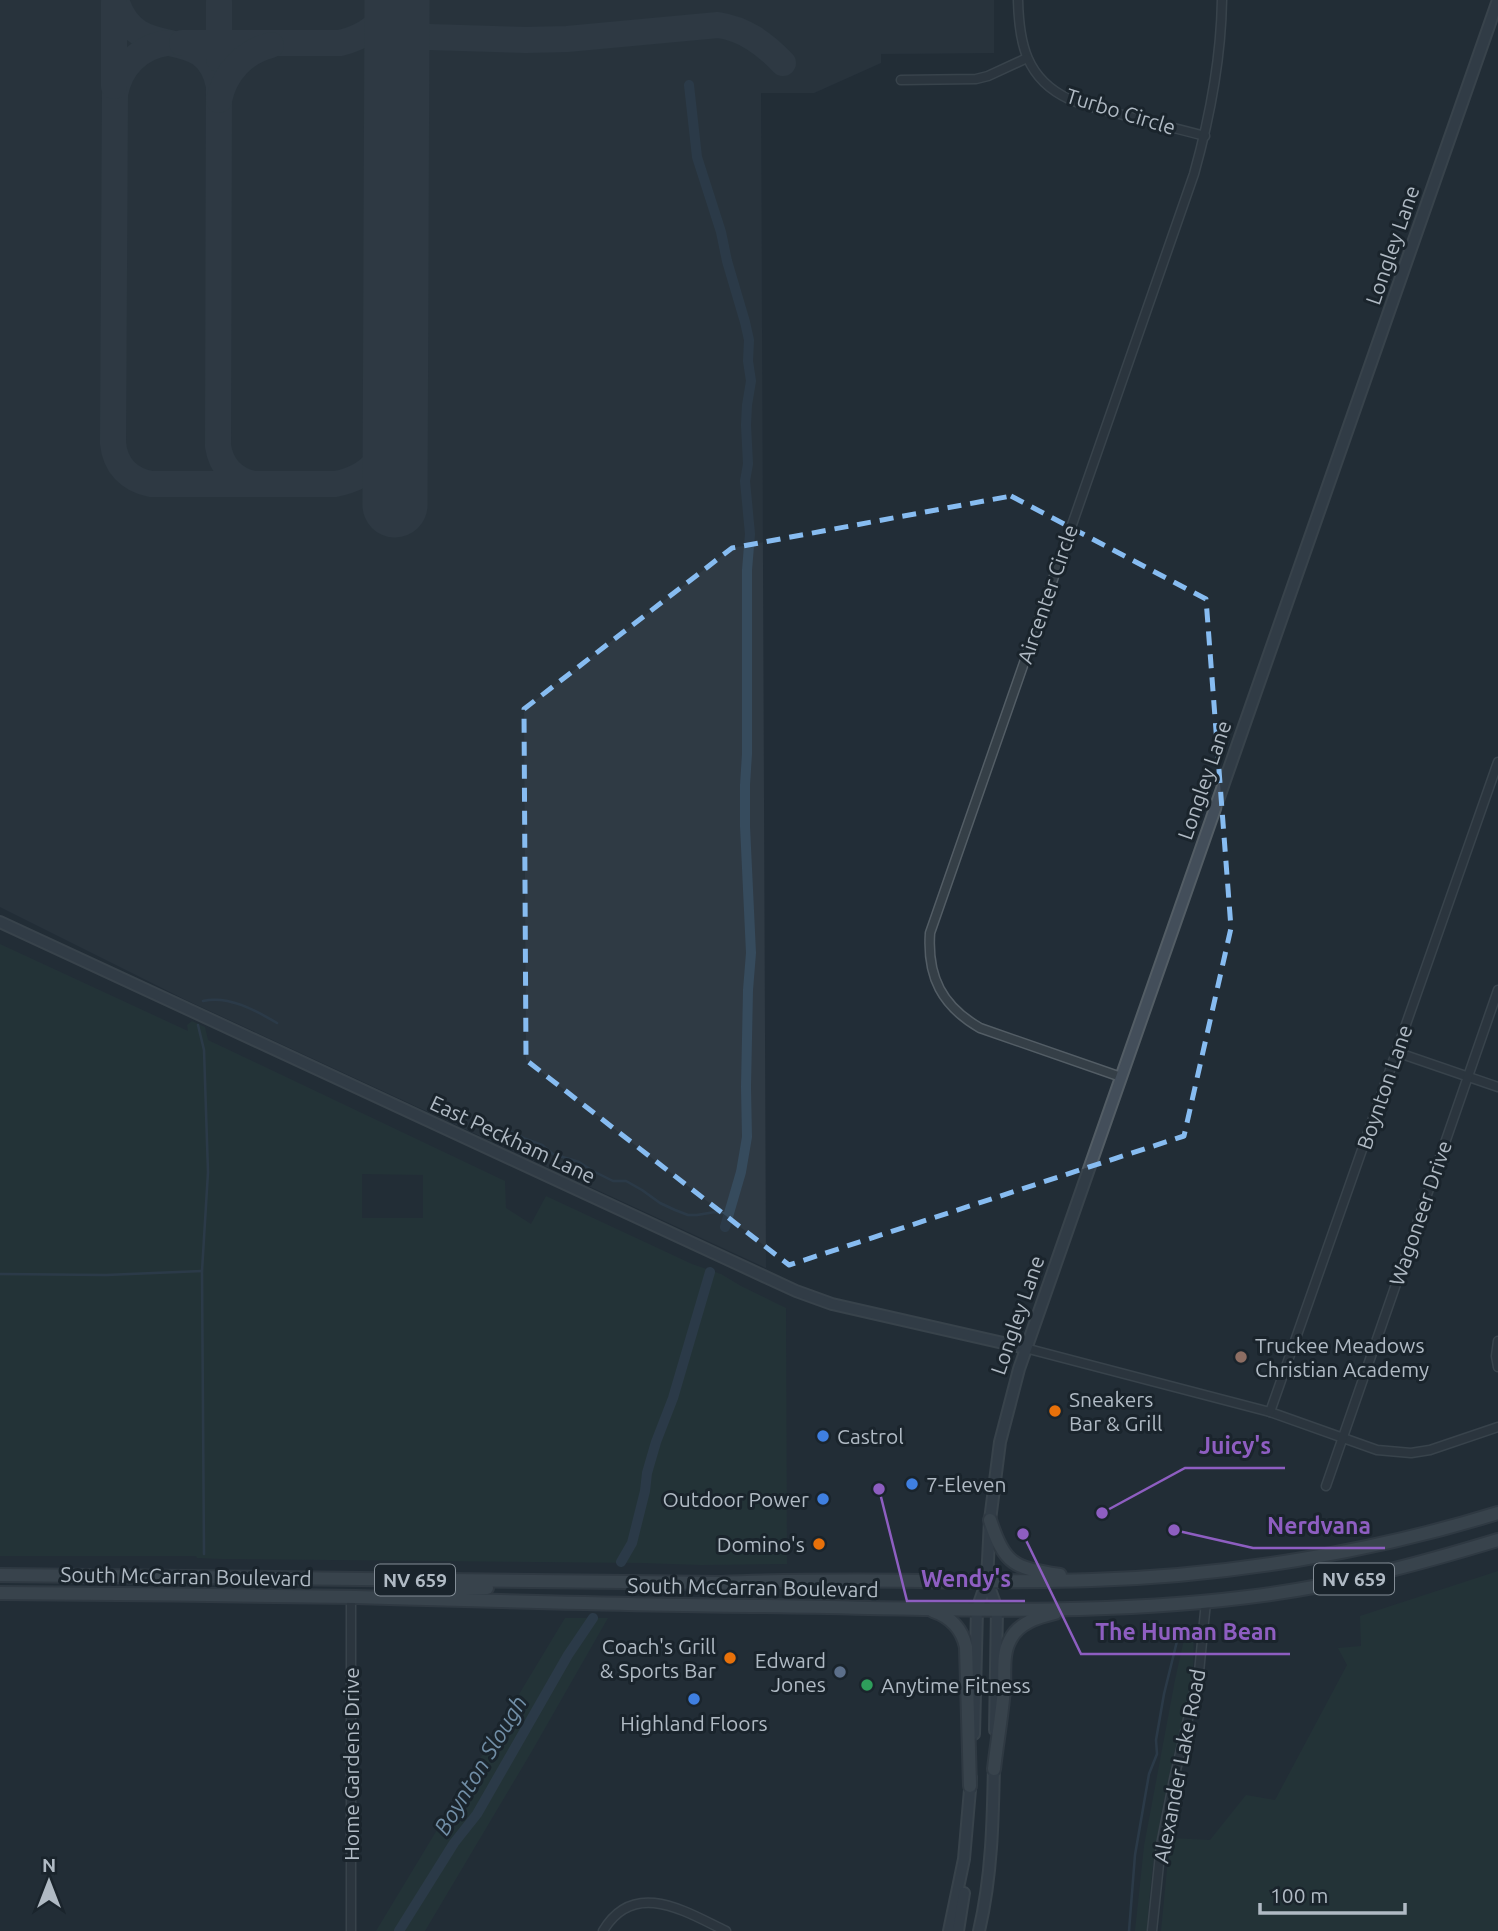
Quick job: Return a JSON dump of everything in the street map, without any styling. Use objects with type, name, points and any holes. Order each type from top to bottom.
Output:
[{"type":"main road","name":"Longley Lane","points":[[949,1931],[964,1859],[971,1786],[977,1609],[987,1581],[990,1520],[1000,1442],[1008,1405],[1497,0]]},
{"type":"main road","name":"East Peckham Lane","points":[[0,922],[796,1291],[832,1304],[1026,1348]]},
{"type":"main road","name":"South McCarran Boulevard","points":[[0,1575],[721,1583],[789,1579],[1094,1580],[1162,1576],[1314,1558],[1399,1540],[1498,1513]]},
{"type":"main road","points":[[990,1520],[998,1545],[1007,1558],[1017,1565],[1094,1580]]},
{"type":"main road","name":"South McCarran Boulevard","points":[[0,1593],[351,1597],[697,1606],[1084,1608],[1206,1602],[1300,1590],[1424,1562],[1498,1540]]},
{"type":"main road","points":[[351,1597],[359,1591],[371,1588],[472,1589],[528,1581]]},
{"type":"main road","name":"Longley Lane","points":[[979,1931],[989,1871],[994,1769],[997,1609],[987,1581]]},
{"type":"main road","points":[[919,1608],[943,1614],[957,1626],[964,1639],[971,1786]]},
{"type":"main road","points":[[994,1769],[1004,1690],[1005,1655],[1009,1640],[1031,1620],[1084,1608]]},
{"type":"main road","points":[[958,1931],[964,1893],[964,1859]]},
{"type":"street","name":"Turbo Circle","points":[[1018,0],[1019,32],[1027,58],[1043,81],[1080,103],[1205,136]]},
{"type":"street","name":"Aircenter Circle","points":[[1121,1077],[968,1021],[947,1001],[934,977],[929,949],[930,933],[1194,174],[1205,136],[1219,57],[1223,0]]},
{"type":"street","points":[[901,80],[976,79],[1027,58]]},
{"type":"street","name":"Boynton Lane","points":[[1270,1412],[1498,762]]},
{"type":"street","name":"Wagoneer Drive","points":[[1326,1486],[1498,990]]},
{"type":"street","points":[[1396,1052],[1498,1087]]},
{"type":"street","points":[[1498,1341],[1498,1367]]},
{"type":"street","points":[[1026,1348],[1270,1412],[1377,1450],[1411,1452],[1447,1446],[1498,1427]]},
{"type":"street","name":"Home Gardens Drive","points":[[351,1597],[351,1931]]},
{"type":"street","name":"Alexander Lake Road","points":[[1152,1931],[1161,1846],[1175,1772],[1199,1672],[1206,1602]]},
{"type":"street","points":[[603,1931],[614,1916],[624,1909],[636,1904],[658,1902],[726,1931]]},
{"type":"highlighted area","points":[[1011,496],[1206,599],[1231,928],[1184,1136],[789,1265],[526,1060],[524,709],[732,548]]},
{"type":"shaded area","points":[[0,0],[994,0],[994,53],[881,54],[881,63],[814,93],[761,93],[766,1268],[186,1000],[0,907]]},
{"type":"green space","points":[[0,944],[188,1031],[187,1025],[192,1021],[205,1027],[208,1040],[505,1181],[506,1208],[531,1224],[546,1196],[692,1264],[721,1274],[786,1308],[787,1564],[0,1556]],"holes":[[[362,1174],[423,1175],[423,1218],[362,1218]]]},
{"type":"green space","points":[[1498,1571],[1498,1931],[1161,1931],[1170,1838],[1210,1840],[1246,1795],[1275,1800],[1347,1665],[1338,1648],[1361,1646],[1360,1616]]},
{"type":"green space","points":[[565,1618],[608,1618],[425,1931],[376,1931]]},
{"type":"green space","points":[[1191,1625],[1194,1661],[1192,1679],[1159,1828],[1147,1931],[1135,1931],[1144,1846],[1175,1680],[1187,1626]]},
{"type":"waterway","points":[[689,85],[697,157],[745,322],[749,340],[751,381],[747,405],[748,464],[745,481],[750,534],[747,570],[745,785],[751,953],[748,990],[747,1137],[741,1172],[725,1227]]},
{"type":"waterway","points":[[203,1001],[232,1002],[277,1023]]},
{"type":"waterway","points":[[198,1025],[204,1050],[208,1172],[202,1271],[204,1554]]},
{"type":"waterway","points":[[510,1131],[542,1145],[553,1154],[579,1162],[613,1181],[626,1181],[660,1203],[688,1215],[715,1212],[729,1214]]},
{"type":"waterway","points":[[0,1274],[106,1275],[202,1271]]},
{"type":"waterway","name":"Boynton Slough","points":[[621,1562],[632,1543],[647,1473],[673,1398],[710,1272]]},
{"type":"waterway","name":"Boynton Slough","points":[[399,1931],[454,1843],[477,1814],[568,1655],[593,1618]]},
{"type":"waterway","points":[[1129,1931],[1135,1855],[1149,1774],[1157,1754],[1156,1740],[1164,1694],[1178,1637]]},
{"type":"taxiway","points":[[116,0],[126,20],[139,33],[200,53],[211,66],[219,86],[218,446],[225,466],[240,479],[254,484]]},
{"type":"taxiway","points":[[182,43],[340,43],[373,28],[395,0]]},
{"type":"taxiway","points":[[114,2],[114,86]]},
{"type":"taxiway","points":[[219,2],[219,59]]},
{"type":"taxiway","points":[[397,36],[567,39],[718,25],[754,38],[783,63]]},
{"type":"taxiway","points":[[167,43],[148,49],[132,60],[121,75],[115,94],[113,443],[120,465],[136,479],[151,484],[335,484],[348,481],[369,470],[387,443],[394,418]]},
{"type":"taxiway","points":[[219,100],[226,81],[237,65],[252,53],[271,45]]},
{"type":"runway","points":[[395,505],[397,0]]},
{"type":"place","name":"Truckee Meadows Christian Academy","points":[[1241,1357]]},
{"type":"place","name":"Sneakers Bar & Grill","points":[[1055,1411]]},
{"type":"place","name":"Castrol","points":[[823,1436]]},
{"type":"place","name":"7-Eleven","points":[[912,1484]]},
{"type":"place","name":"Wendy's","points":[[879,1489]]},
{"type":"place","name":"Outdoor Power","points":[[823,1499]]},
{"type":"place","name":"Juicy's","points":[[1102,1513]]},
{"type":"place","name":"Nerdvana","points":[[1174,1530]]},
{"type":"place","name":"The Human Bean","points":[[1023,1534]]},
{"type":"place","name":"Domino's","points":[[819,1544]]},
{"type":"place","name":"Coach's Grill & Sports Bar","points":[[730,1658]]},
{"type":"place","name":"Edward Jones","points":[[840,1672]]},
{"type":"place","name":"Anytime Fitness","points":[[867,1685]]},
{"type":"place","name":"Highland Floors","points":[[694,1699]]}]
